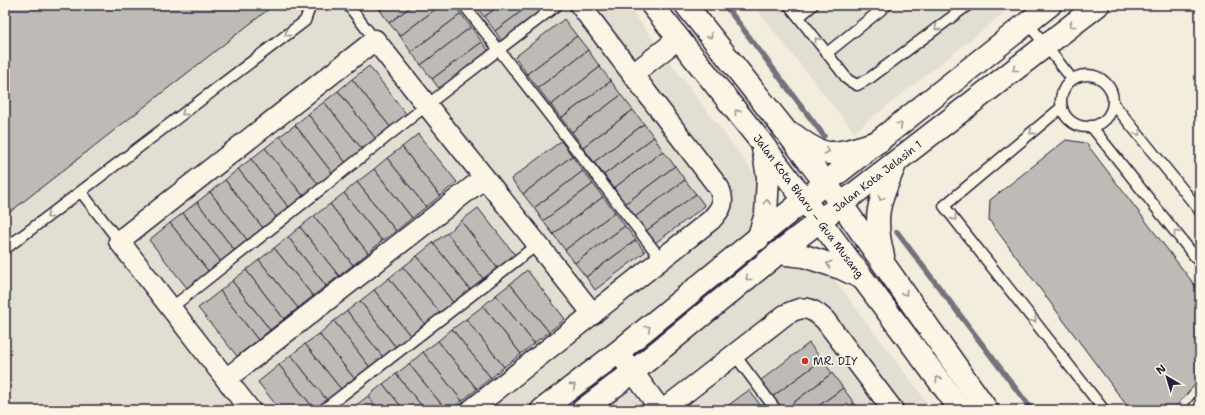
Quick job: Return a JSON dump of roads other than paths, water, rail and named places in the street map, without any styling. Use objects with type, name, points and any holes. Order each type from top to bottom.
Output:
[{"type":"main road","name":"Jalan Kota Bharu – Gua Musang","points":[[652,5],[761,142],[961,410]]},
{"type":"main road","points":[[686,5],[842,204],[986,410]]},
{"type":"main road","points":[[542,410],[618,352],[804,200],[1050,5]]},
{"type":"main road","name":"Jalan Kota Jelasin 1","points":[[583,410],[633,372],[778,253],[820,222],[1098,5]]},
{"type":"main road","points":[[782,126],[808,146],[829,153],[850,150],[880,141]]},
{"type":"main road","points":[[758,239],[766,214],[768,177],[761,142]]},
{"type":"main road","points":[[886,266],[878,238],[877,217],[880,201],[896,162]]},
{"type":"main road","points":[[778,253],[804,256],[841,268],[865,280]]},
{"type":"street","points":[[471,410],[711,220],[720,210],[723,198],[719,188],[580,5]]},
{"type":"street","points":[[633,74],[678,38]]},
{"type":"street","points":[[250,410],[119,241],[375,40],[593,314]]},
{"type":"street","points":[[226,379],[484,178]]},
{"type":"street","points":[[618,352],[662,410],[785,315],[797,309],[807,309],[817,312],[825,320],[893,410]]},
{"type":"lane","points":[[5,249],[305,21],[310,5]]},
{"type":"lane","points":[[348,5],[375,40]]},
{"type":"lane","points":[[464,5],[661,259]]},
{"type":"lane","points":[[171,308],[427,105],[557,5]]},
{"type":"lane","points":[[789,5],[848,80],[857,85],[870,78],[968,5]]},
{"type":"lane","points":[[799,17],[814,5]]},
{"type":"lane","points":[[827,53],[887,5]]},
{"type":"lane","points":[[1027,22],[1072,80]]},
{"type":"lane","points":[[1088,75],[1100,78],[1109,87],[1113,94],[1113,103],[1111,111],[1106,119],[1099,124],[1084,127],[1076,125],[1070,120],[1065,114],[1061,100],[1062,92],[1066,85],[1072,80],[1080,76],[1088,75]]},
{"type":"lane","points":[[1113,103],[1200,211]]},
{"type":"lane","points":[[1062,107],[944,206],[1104,410]]},
{"type":"lane","points":[[1091,126],[1200,263]]},
{"type":"lane","points":[[80,192],[119,241]]},
{"type":"lane","points":[[323,410],[538,244]]},
{"type":"lane","points":[[734,354],[776,410]]},
{"type":"lane","points":[[1192,410],[1200,400]]},
{"type":"waterway","points":[[725,5],[824,136]]},
{"type":"waterway","points":[[897,232],[1032,410]]},
{"type":"place","name":"MR. DIY","points":[[805,361]]}]
